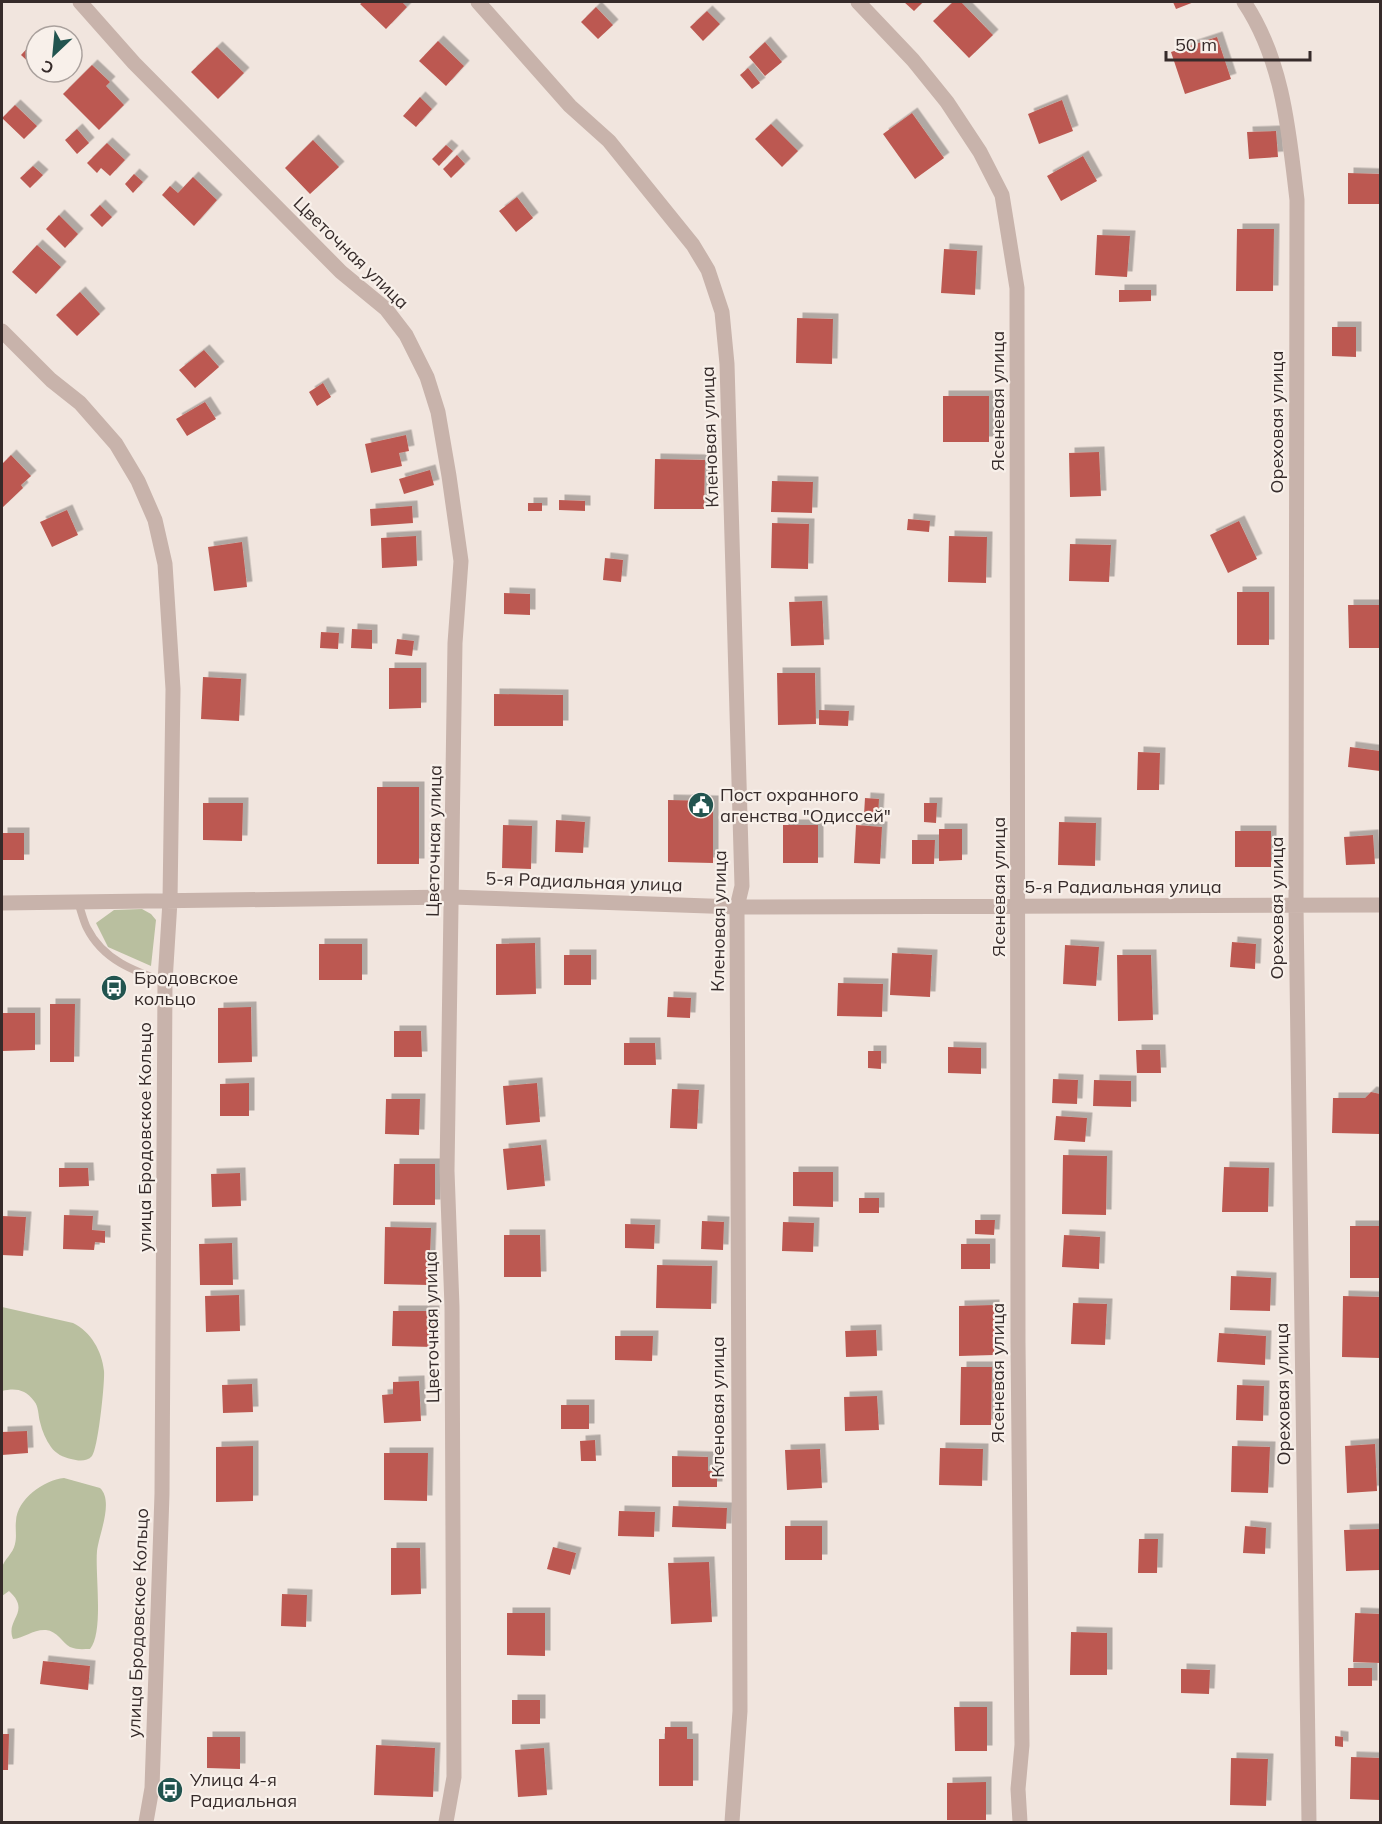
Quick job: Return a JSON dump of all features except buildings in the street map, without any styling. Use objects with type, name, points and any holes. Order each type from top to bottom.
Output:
[{"type":"street","name":"Цветочная улица","points":[[80,2],[134,63],[257,189],[341,272],[386,309],[406,335],[427,377],[438,412],[461,561],[455,643],[447,1171],[452,1307],[454,1777],[446,1822]]},
{"type":"street","name":"Кленовая улица","points":[[477,2],[570,106],[609,141],[676,223],[708,270],[722,312],[728,376],[742,886],[737,907],[740,1711],[732,1822]]},
{"type":"street","name":"Ясеневая улица","points":[[858,2],[913,60],[947,102],[980,152],[1002,195],[1017,288],[1018,1459],[1022,1722],[1018,1789],[1020,1822]]},
{"type":"street","name":"Ореховая улица","points":[[1244,2],[1252,14],[1275,67],[1287,116],[1297,200],[1296,906],[1309,1822]]},
{"type":"street","name":"улица Бродовское Кольцо","points":[[2,332],[51,380],[80,403],[116,444],[138,481],[155,520],[165,564],[173,689],[170,901],[165,982],[162,1494],[152,1788],[146,1822]]},
{"type":"street","name":"5-я Радиальная улица","points":[[2,903],[452,897],[737,907],[1380,905]]},
{"type":"lane","points":[[78,902],[87,928],[106,954],[132,970],[165,982]]},
{"type":"green space","points":[[142,909],[156,920],[151,966],[108,947],[96,923],[114,910]]},
{"type":"green space","points":[[2,1307],[73,1323],[85,1331],[98,1349],[103,1364],[104,1378],[97,1441],[90,1458],[77,1460],[57,1453],[46,1438],[37,1406],[31,1397],[20,1390],[2,1391]]},
{"type":"green space","points":[[64,1478],[100,1488],[106,1501],[97,1551],[97,1630],[90,1649],[70,1647],[56,1634],[46,1630],[13,1639],[11,1632],[18,1605],[9,1591],[2,1596],[2,1568],[14,1548],[16,1521],[21,1505],[40,1487],[48,1482]]},
{"type":"place","name":"Пост охранного агенства \"Одисcей\"","points":[[701,805]]},
{"type":"place","name":"Бродовское кольцо","points":[[114,988]]},
{"type":"place","name":"Улица 4-я Радиальная","points":[[170,1790]]}]
